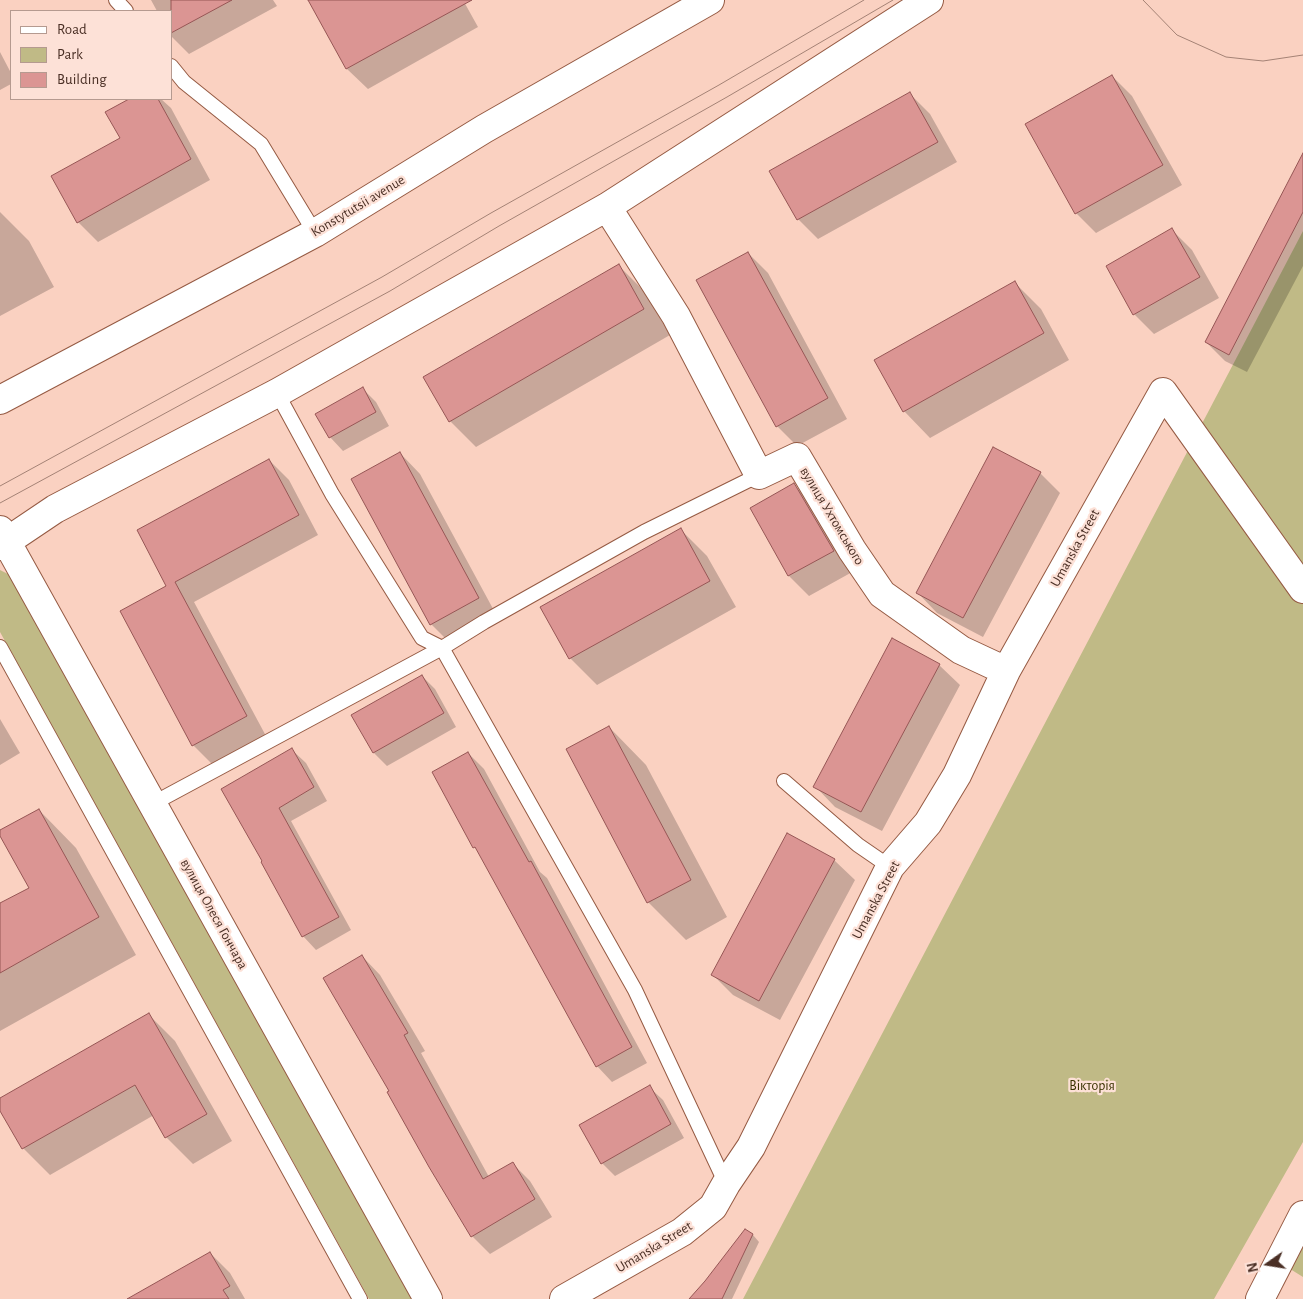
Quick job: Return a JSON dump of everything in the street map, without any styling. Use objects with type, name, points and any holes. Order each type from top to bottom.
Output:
[{"type":"street","name":"Konstytutsii avenue","points":[[0,400],[314,233],[484,129],[710,0]]},
{"type":"street","points":[[2,539],[55,509],[276,393],[607,206],[929,0]]},
{"type":"street","points":[[607,206],[676,316],[759,476]]},
{"type":"street","name":"Umanska Street","points":[[564,1299],[682,1232],[714,1207],[726,1184],[751,1147],[890,867],[928,823],[957,776],[1006,671],[1163,392],[1303,589]]},
{"type":"street","name":"вулиця Ухтомського","points":[[759,476],[797,457],[852,550],[882,594],[961,650],[1006,671]]},
{"type":"street","name":"вулиця Олеся Гончара","points":[[2,539],[428,1299]]},
{"type":"street","points":[[1260,1299],[1303,1214]]},
{"type":"lane","points":[[116,0],[125,10]]},
{"type":"lane","points":[[172,67],[184,82],[261,144],[314,233]]},
{"type":"lane","points":[[276,393],[332,494],[422,638],[442,648],[635,990],[726,1184]]},
{"type":"lane","points":[[152,804],[442,648],[484,622],[644,532],[759,476]]},
{"type":"lane","points":[[0,647],[360,1299]]},
{"type":"lane","points":[[784,781],[858,846],[890,867]]},
{"type":"green space","name":"Вікторія","points":[[1303,231],[1303,1142],[1214,1299],[743,1299]]},
{"type":"green space","points":[[0,570],[8,574],[13,580],[412,1299],[369,1299],[0,632]]},
{"type":"green space","points":[[1303,1236],[1303,1277],[1287,1267]]},
{"type":"building","points":[[171,0],[232,0],[172,32]]},
{"type":"building","points":[[308,0],[472,0],[346,69]]},
{"type":"building","points":[[1112,75],[1163,165],[1075,214],[1025,124]]},
{"type":"building","points":[[910,92],[938,142],[797,220],[769,171]]},
{"type":"building","points":[[127,100],[159,100],[191,159],[77,223],[51,176],[120,138],[105,112]]},
{"type":"building","points":[[1303,153],[1303,212],[1229,355],[1205,342]]},
{"type":"building","points":[[1172,228],[1200,277],[1133,315],[1106,266]]},
{"type":"building","points":[[748,252],[828,398],[776,427],[696,280]]},
{"type":"building","points":[[619,264],[644,309],[449,422],[423,377]]},
{"type":"building","points":[[1015,281],[1044,333],[903,412],[874,360]]},
{"type":"building","points":[[363,387],[376,412],[329,438],[315,414]]},
{"type":"building","points":[[993,447],[1041,472],[963,618],[916,593]]},
{"type":"building","points":[[400,452],[479,598],[430,625],[351,479]]},
{"type":"building","points":[[269,459],[299,515],[175,582],[247,716],[192,746],[120,611],[166,586],[137,530]]},
{"type":"building","points":[[794,483],[834,551],[788,576],[750,508]]},
{"type":"building","points":[[681,528],[710,581],[569,659],[540,607]]},
{"type":"building","points":[[892,638],[940,664],[861,812],[813,787]]},
{"type":"building","points":[[422,675],[444,713],[373,753],[351,715]]},
{"type":"building","points":[[609,726],[691,880],[647,903],[566,749]]},
{"type":"building","points":[[292,748],[314,787],[279,808],[339,917],[302,937],[221,789]]},
{"type":"building","points":[[468,752],[529,862],[531,861],[632,1047],[596,1067],[432,772]]},
{"type":"building","points":[[39,809],[99,917],[0,973],[0,903],[29,888],[0,836],[0,830]]},
{"type":"building","points":[[787,833],[835,859],[759,1001],[711,975]]},
{"type":"building","points":[[362,955],[408,1033],[404,1035],[483,1179],[513,1162],[535,1199],[471,1237],[429,1167],[387,1092],[389,1091],[323,978]]},
{"type":"building","points":[[149,1013],[207,1114],[165,1138],[135,1085],[22,1149],[0,1111],[0,1098]]},
{"type":"building","points":[[650,1085],[671,1124],[601,1164],[579,1125]]},
{"type":"building","points":[[745,1229],[753,1234],[722,1299],[689,1299],[705,1281]]},
{"type":"building","points":[[210,1252],[230,1286],[223,1290],[229,1299],[127,1299]]},
{"type":"tram line","points":[[0,486],[382,277],[864,0]]},
{"type":"tram line","points":[[0,503],[390,291],[499,226],[727,97],[893,0]]},
{"type":"tram line","points":[[1143,0],[1177,35],[1226,57],[1263,61],[1303,55]]}]
